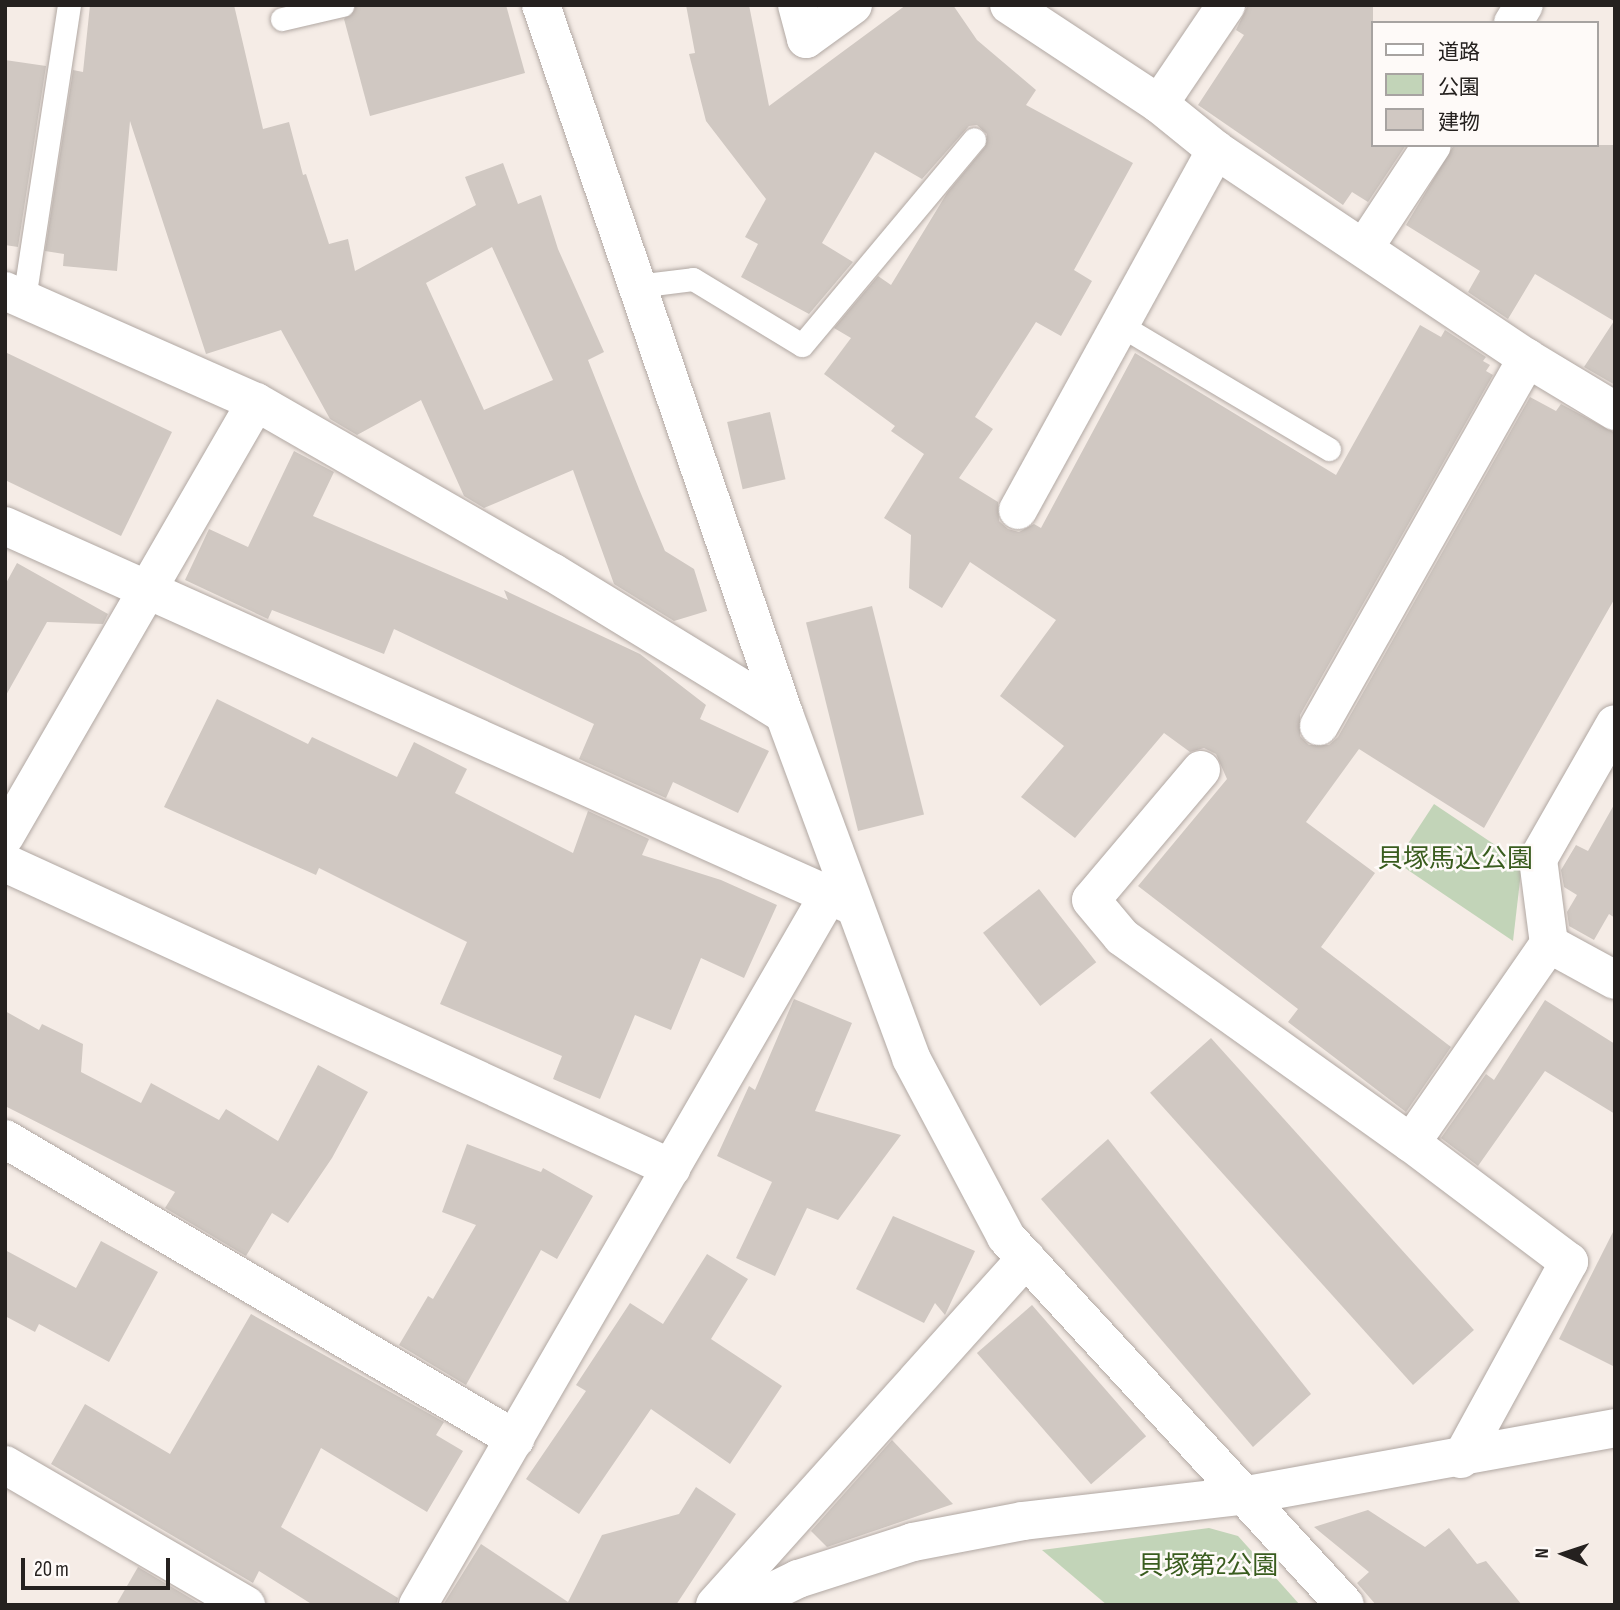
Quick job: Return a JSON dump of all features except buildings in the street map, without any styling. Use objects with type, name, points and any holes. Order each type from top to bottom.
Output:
[{"type":"street","points":[[541,5],[784,714],[842,901],[911,1058],[1006,1237],[1247,1495],[1345,1605]]},
{"type":"street","points":[[796,5],[806,39],[853,5]]},
{"type":"street","points":[[1009,5],[1159,103],[1216,150],[1527,358],[1615,411]]},
{"type":"street","points":[[1159,103],[1226,5]]},
{"type":"street","points":[[1514,21],[1524,5]]},
{"type":"street","points":[[1364,248],[1431,147]]},
{"type":"street","points":[[1018,510],[1216,150]]},
{"type":"street","points":[[15,295],[256,402],[552,572],[784,714]]},
{"type":"street","points":[[1320,726],[1527,358]]},
{"type":"street","points":[[5,836],[151,589],[256,402]]},
{"type":"street","points":[[5,526],[151,589],[842,901]]},
{"type":"street","points":[[1411,1143],[1549,944],[1538,859],[1615,724]]},
{"type":"street","points":[[1200,770],[1091,900],[1122,937],[1411,1143],[1569,1262],[1461,1459]]},
{"type":"street","points":[[5,863],[671,1168]]},
{"type":"street","points":[[418,1605],[671,1168],[842,901]]},
{"type":"street","points":[[1549,944],[1615,980]]},
{"type":"street","points":[[5,1139],[515,1439]]},
{"type":"street","points":[[715,1605],[1026,1258]]},
{"type":"street","points":[[745,1605],[798,1579],[912,1542],[1023,1521],[1247,1495],[1461,1459],[1615,1428]]},
{"type":"street","points":[[5,1465],[246,1605]]},
{"type":"lane","points":[[15,295],[69,5]]},
{"type":"lane","points":[[282,19],[342,5]]},
{"type":"lane","points":[[637,286],[693,279],[802,345],[974,139]]},
{"type":"lane","points":[[1120,325],[1329,449]]},
{"type":"green space","name":"貝塚馬込公園","points":[[1434,804],[1522,863],[1513,941],[1396,862]]},
{"type":"green space","name":"貝塚第2公園","points":[[1209,1528],[1238,1536],[1300,1605],[1107,1605],[1042,1550]]}]
